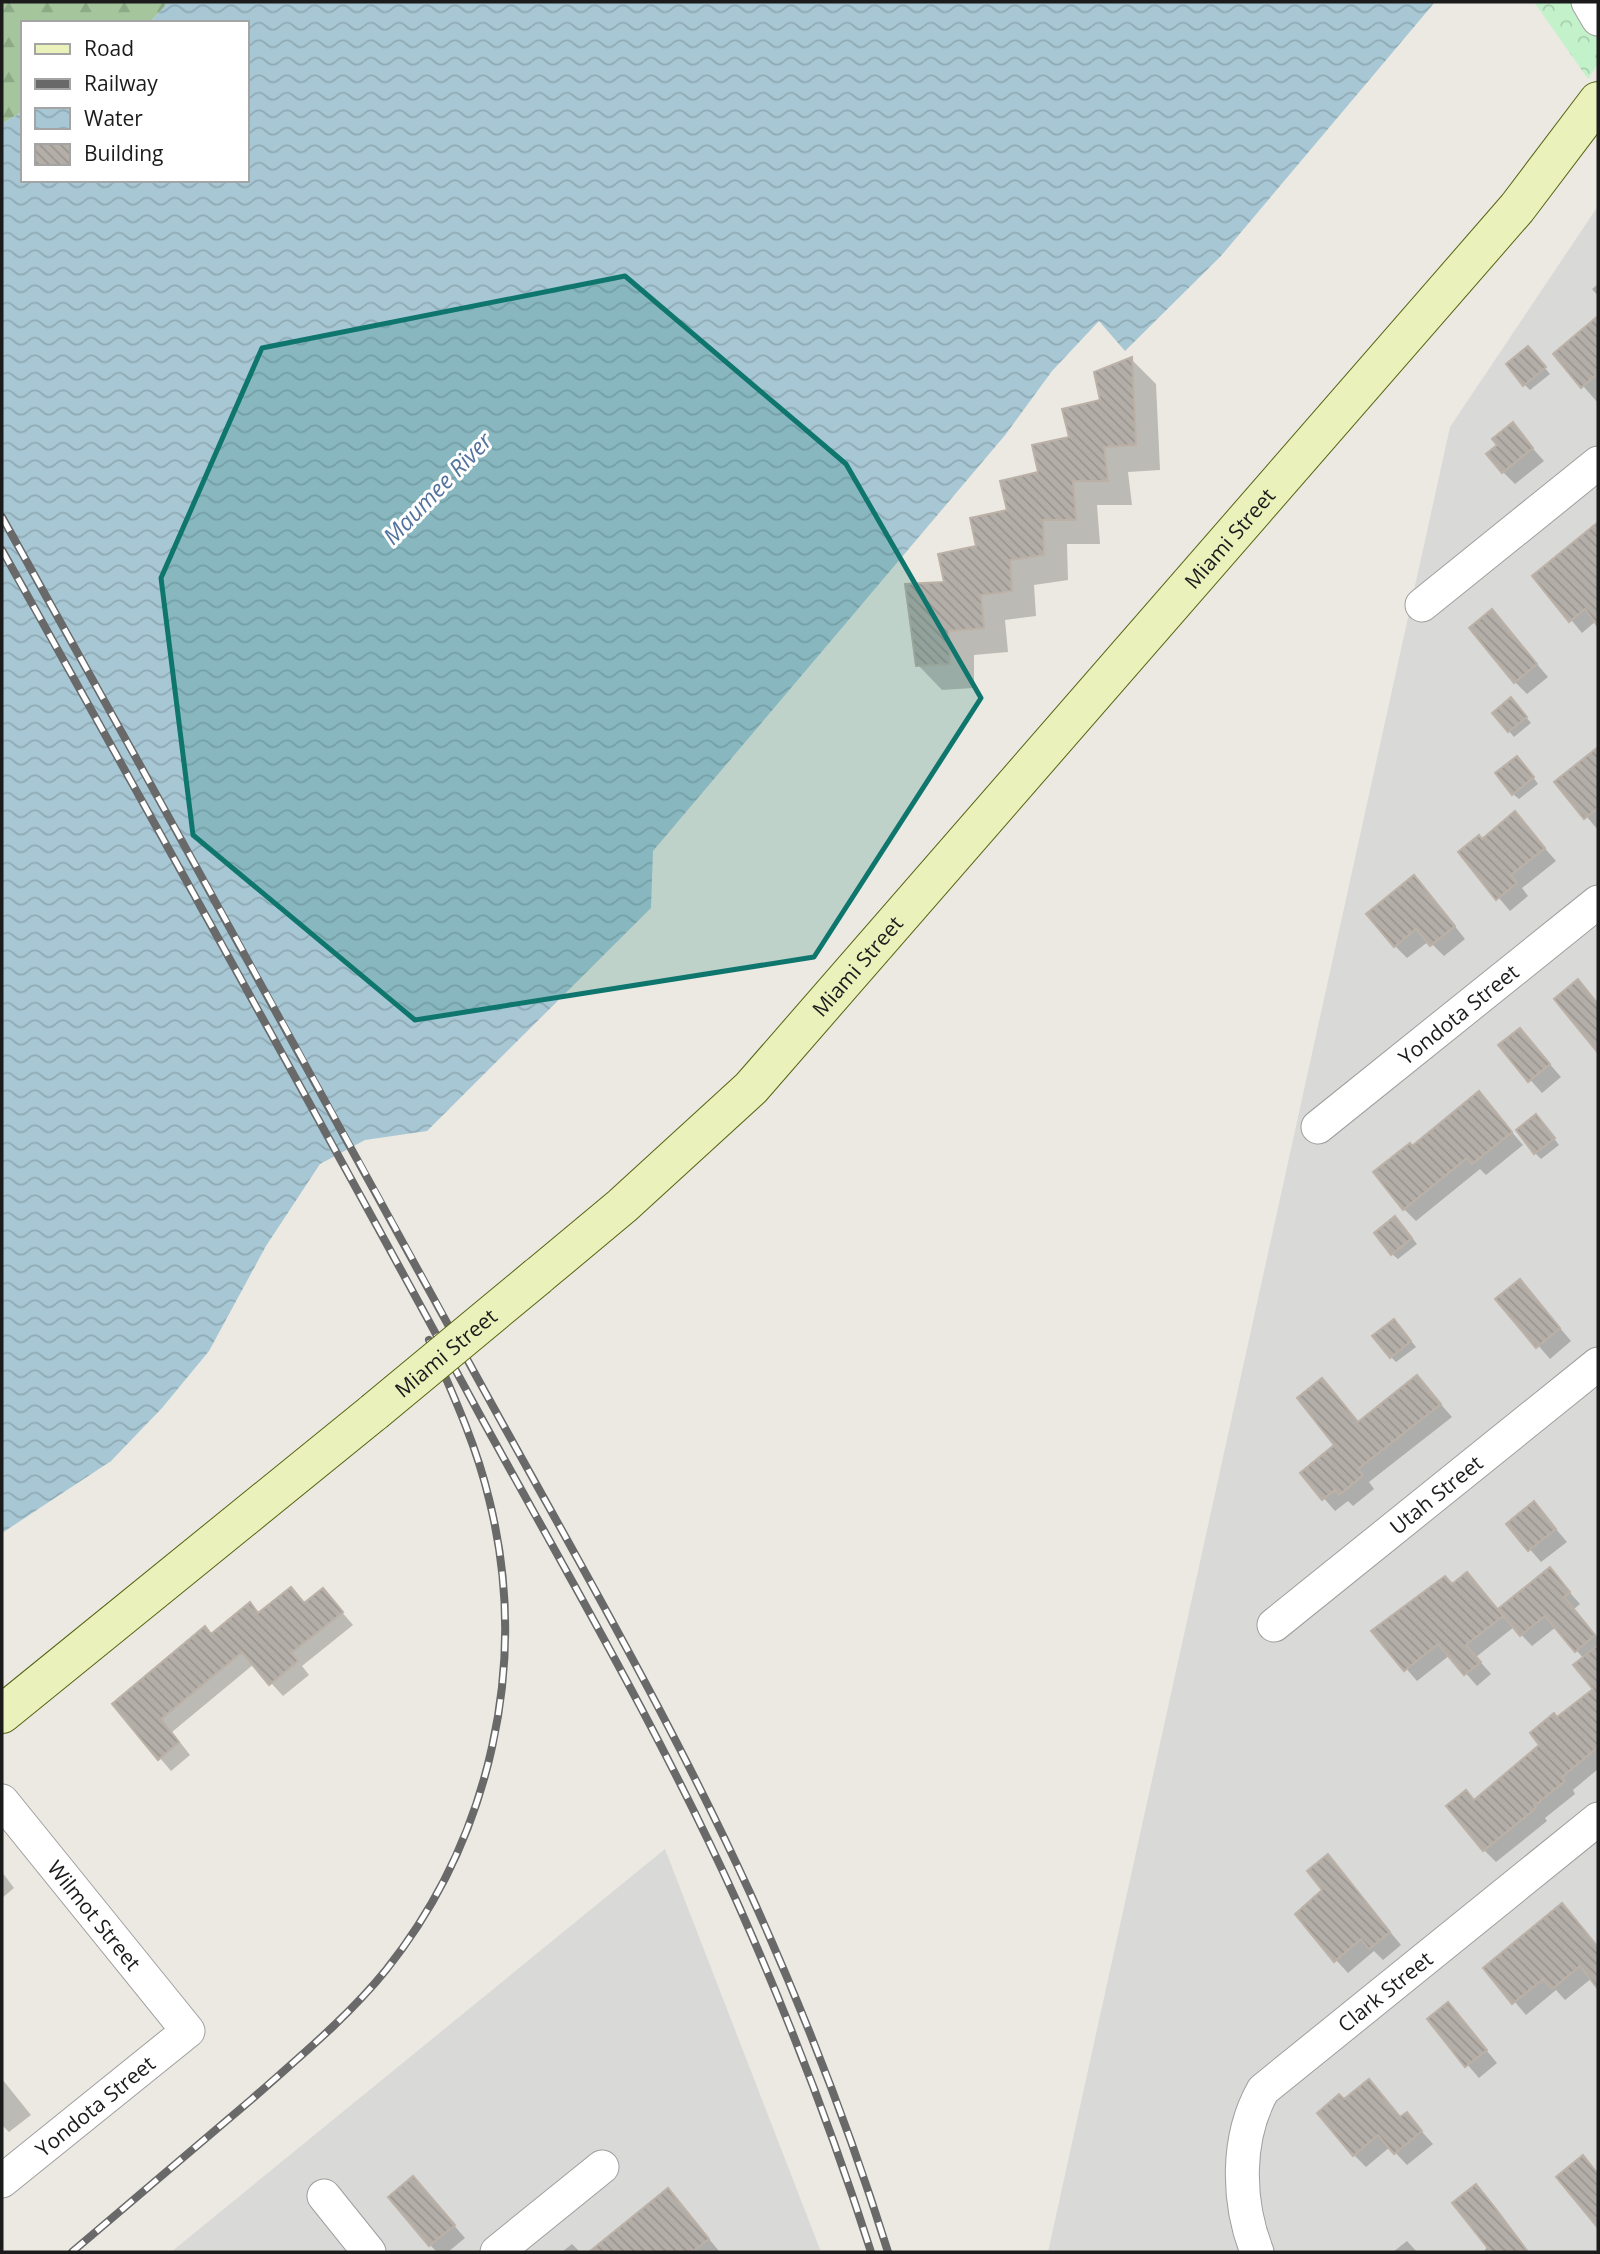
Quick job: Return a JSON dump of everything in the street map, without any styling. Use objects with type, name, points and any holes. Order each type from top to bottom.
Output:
[{"type":"street","points":[[1588,2],[1598,19]]},
{"type":"street","name":"Miami Street","points":[[2,1714],[374,1412],[622,1206],[751,1088],[1517,208],[1598,102]]},
{"type":"street","points":[[1422,605],[1598,463]]},
{"type":"street","name":"Yondota Street","points":[[1318,1127],[1598,902]]},
{"type":"street","name":"Utah Street","points":[[1274,1625],[1598,1364]]},
{"type":"street","name":"Wilmot Street","points":[[2,1801],[188,2031]]},
{"type":"street","name":"Clark Street","points":[[1258,2252],[1244,2202],[1246,2133],[1251,2111],[1263,2090],[1598,1819]]},
{"type":"street","name":"Yondota Street","points":[[2,2181],[188,2031]]},
{"type":"street","points":[[497,2252],[602,2168]]},
{"type":"street","points":[[324,2196],[369,2252]]},
{"type":"highlighted area","points":[[625,276],[846,464],[981,698],[814,957],[415,1020],[193,835],[161,578],[262,348]]},
{"type":"shaded area","points":[[1598,206],[1598,2252],[1048,2252],[1450,427]]},
{"type":"shaded area","points":[[665,1849],[821,2252],[171,2252]]},
{"type":"green space","points":[[2,2],[169,2],[151,21],[21,21],[21,112],[2,124]]},
{"type":"green space","points":[[1534,2],[1598,2],[1598,64],[1588,79]]},
{"type":"water","name":"Maumee River","points":[[169,2],[1435,2],[1221,256],[1125,351],[1099,321],[1052,371],[1006,434],[653,851],[651,908],[427,1131],[365,1140],[320,1164],[266,1246],[209,1351],[162,1408],[111,1461],[2,1533],[2,124],[21,112],[21,182],[248,182],[248,21],[151,21]]},
{"type":"building","points":[[1598,316],[1598,373],[1581,388],[1553,354]]},
{"type":"building","points":[[1528,346],[1546,367],[1523,386],[1506,364]]},
{"type":"building","points":[[1132,357],[1136,445],[1104,447],[1108,481],[1073,481],[1076,520],[1043,520],[1044,555],[1010,560],[1012,591],[981,595],[984,628],[949,631],[950,664],[916,666],[905,584],[944,582],[938,554],[976,546],[970,518],[1007,510],[1000,481],[1038,472],[1032,445],[1069,437],[1062,409],[1100,400],[1094,372]]},
{"type":"building","points":[[1513,422],[1533,448],[1502,473],[1486,454],[1497,445],[1492,439]]},
{"type":"building","points":[[1598,522],[1598,627],[1585,609],[1569,622],[1532,576]]},
{"type":"building","points":[[1492,609],[1537,664],[1514,683],[1469,628]]},
{"type":"building","points":[[1511,697],[1527,717],[1508,732],[1492,713]]},
{"type":"building","points":[[1598,747],[1598,808],[1584,819],[1554,782]]},
{"type":"building","points":[[1517,756],[1534,777],[1512,795],[1495,773]]},
{"type":"building","points":[[1515,811],[1545,848],[1511,875],[1517,883],[1496,900],[1458,852],[1479,835],[1482,839]]},
{"type":"building","points":[[1414,875],[1455,926],[1430,946],[1416,929],[1394,947],[1366,914]]},
{"type":"building","points":[[1578,979],[1598,1004],[1598,1053],[1554,999]]},
{"type":"building","points":[[1520,1028],[1550,1064],[1528,1082],[1498,1045]]},
{"type":"building","points":[[1479,1091],[1512,1132],[1472,1164],[1467,1158],[1403,1210],[1373,1172],[1410,1143],[1412,1146]]},
{"type":"building","points":[[1536,1114],[1555,1138],[1534,1154],[1516,1130]]},
{"type":"building","points":[[1395,1216],[1412,1238],[1391,1255],[1374,1233]]},
{"type":"building","points":[[1520,1279],[1560,1328],[1536,1348],[1495,1299]]},
{"type":"building","points":[[1394,1319],[1411,1341],[1390,1358],[1372,1336]]},
{"type":"building","points":[[1417,1375],[1441,1404],[1358,1469],[1363,1475],[1339,1495],[1335,1490],[1322,1500],[1300,1473],[1334,1445],[1297,1398],[1322,1378],[1358,1422]]},
{"type":"building","points":[[1534,1501],[1556,1529],[1528,1551],[1506,1524]]},
{"type":"building","points":[[1550,1567],[1570,1592],[1564,1597],[1595,1635],[1575,1652],[1545,1616],[1520,1636],[1498,1609]]},
{"type":"building","points":[[1467,1572],[1503,1616],[1466,1645],[1481,1662],[1464,1675],[1438,1644],[1404,1671],[1371,1631],[1445,1576],[1452,1584]]},
{"type":"building","points":[[291,1587],[304,1603],[323,1588],[343,1612],[291,1653],[298,1661],[269,1685],[242,1652],[161,1719],[179,1742],[158,1760],[112,1704],[205,1626],[211,1634],[250,1602],[258,1613]]},
{"type":"building","points":[[1598,1645],[1598,1747],[1562,1777],[1565,1781],[1534,1806],[1536,1808],[1483,1851],[1446,1806],[1466,1790],[1474,1800],[1539,1745],[1530,1733],[1554,1713],[1557,1717],[1593,1689],[1573,1665]]},
{"type":"building","points":[[1328,1854],[1390,1932],[1369,1949],[1361,1939],[1334,1962],[1295,1914],[1322,1890],[1307,1871]]},
{"type":"building","points":[[1562,1903],[1598,1947],[1598,1989],[1580,1966],[1552,1989],[1543,1979],[1512,2004],[1483,1968]]},
{"type":"building","points":[[1448,2002],[1487,2050],[1465,2067],[1427,2019]]},
{"type":"building","points":[[1369,2079],[1400,2117],[1407,2112],[1422,2131],[1394,2154],[1378,2135],[1353,2156],[1317,2113],[1339,2094],[1344,2099]]},
{"type":"building","points":[[1583,2155],[1598,2174],[1598,2228],[1556,2177]]},
{"type":"building","points":[[413,2176],[455,2225],[429,2246],[388,2197]]},
{"type":"building","points":[[1476,2184],[1528,2252],[1491,2252],[1452,2203]]},
{"type":"building","points":[[668,2188],[709,2239],[692,2252],[589,2252]]},
{"type":"railway","points":[[2,517],[592,1584],[690,1769],[751,1895],[808,2027],[842,2116],[888,2252]]},
{"type":"railway","points":[[2,550],[303,1091],[614,1657],[678,1779],[737,1902],[774,1988],[809,2075],[871,2252]]},
{"type":"railway","points":[[72,2252],[252,2099],[339,2021],[371,1988],[422,1919],[452,1864],[476,1806],[492,1746],[502,1685],[505,1623],[501,1561],[489,1499],[477,1458],[463,1418],[429,1340]]}]
